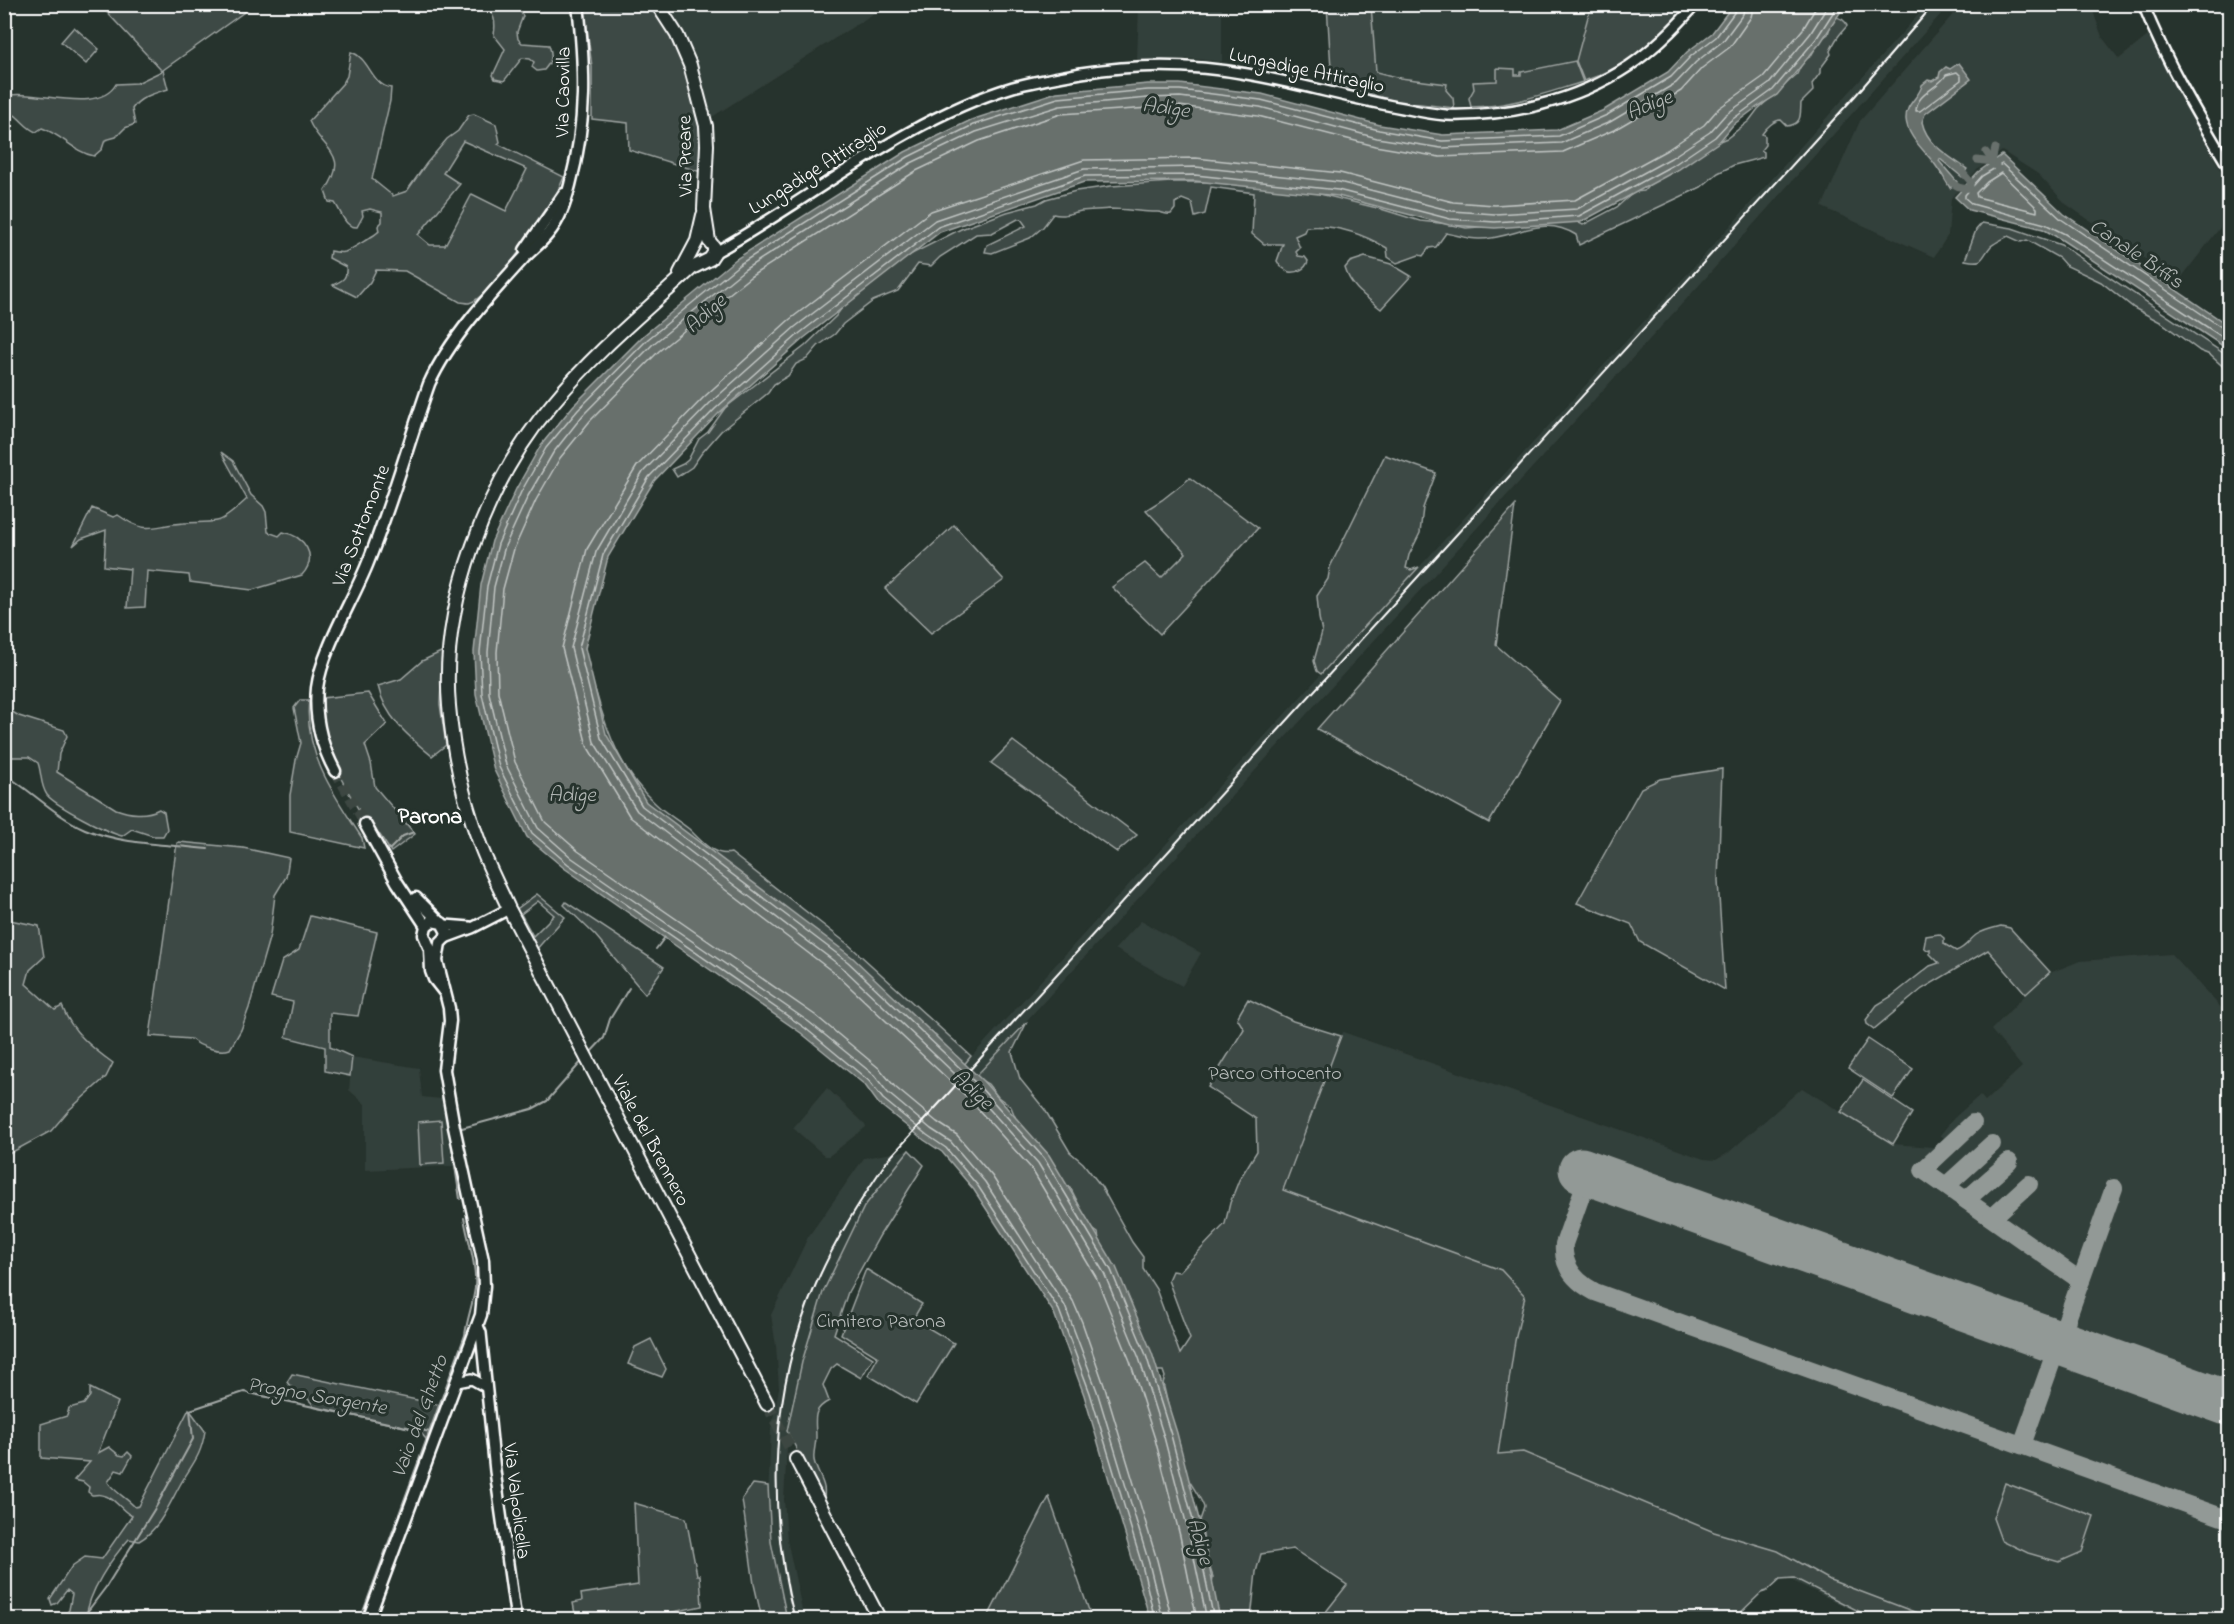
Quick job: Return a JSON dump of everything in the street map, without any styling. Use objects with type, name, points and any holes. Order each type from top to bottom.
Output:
[{"type":"main road","name":"Via Caovilla","points":[[562,214],[580,143],[584,108],[584,54],[578,4]]},
{"type":"main road","name":"Via Preare","points":[[657,4],[684,49],[702,106],[707,145],[705,248]]},
{"type":"main road","name":"Via Sottomonte","points":[[335,771],[321,740],[317,722],[316,702],[320,673],[366,567],[429,384],[442,359],[551,214],[570,183]]},
{"type":"main road","name":"Via Sottomonte","points":[[485,303],[547,235],[562,214]]},
{"type":"main road","name":"Lungadige Attiraglio","points":[[669,289],[684,267],[705,248]]},
{"type":"main road","name":"Lungadige Attiraglio","points":[[472,821],[450,720],[448,686],[457,610],[475,538],[493,495],[513,457],[541,417],[575,377],[692,268],[705,248]]},
{"type":"main road","name":"Viale del Brennero","points":[[472,821],[481,848],[509,909],[767,1404]]},
{"type":"main road","points":[[365,824],[397,882],[442,923],[447,932],[437,961],[445,993]]},
{"type":"main road","points":[[402,887],[426,926]]},
{"type":"main road","points":[[442,923],[432,921],[426,926],[424,932],[430,949],[431,971],[445,993]]},
{"type":"main road","points":[[426,939],[433,943],[443,940]]},
{"type":"main road","name":"Via Valpolicella","points":[[445,993],[450,1021],[444,1070],[447,1092],[483,1260],[484,1286],[479,1321]]},
{"type":"main road","points":[[368,1620],[479,1321]]},
{"type":"main road","points":[[796,1459],[880,1620]]},
{"type":"street","name":"Lungadige Attiraglio","points":[[705,248],[737,240],[832,177],[932,120],[1013,87],[1083,73],[1127,68],[1213,69],[1247,74],[1367,102],[1444,115],[1510,111],[1533,108],[1602,82],[1650,50],[1673,30],[1696,4]]},
{"type":"street","points":[[2143,4],[2198,116],[2229,169]]},
{"type":"street","points":[[443,940],[509,909]]},
{"type":"street","points":[[442,923],[472,928]]},
{"type":"street","name":"Via Valpolicella","points":[[479,1321],[495,1471],[516,1620]]},
{"type":"street","points":[[457,1382],[472,1379],[486,1387]]},
{"type":"shaded area","points":[[1962,4],[2091,5],[2102,37],[2119,59],[2149,35],[2230,188],[2229,216],[2178,282],[2066,204],[2038,174],[2002,151],[1977,170],[1951,198],[1948,235],[1934,257],[1822,207],[1860,121]]},
{"type":"shaded area","points":[[666,5],[887,5],[709,119],[697,59],[676,18]]},
{"type":"shaded area","points":[[1139,5],[1222,5],[1222,62],[1195,59],[1137,60]]},
{"type":"shaded area","points":[[1327,5],[1588,5],[1588,14],[1575,61],[1583,82],[1531,98],[1487,107],[1449,108],[1395,101],[1332,84]]},
{"type":"shaded area","points":[[1927,5],[1949,5],[1702,282],[975,1077],[963,1066],[1690,271]]},
{"type":"shaded area","points":[[1141,921],[1201,953],[1182,986],[1115,949]]},
{"type":"shaded area","points":[[2171,954],[2229,1015],[2229,1619],[1872,1619],[1782,1576],[1435,1534],[1283,1193],[1343,1032],[1704,1159],[1716,1160],[1728,1153],[1802,1088],[1893,1144],[1933,1147],[1944,1138],[1940,1135],[1954,1118],[1980,1095],[1985,1101],[2022,1067],[1991,1030],[2031,989],[2052,972],[2080,961]]},
{"type":"shaded area","points":[[352,1057],[419,1068],[422,1097],[441,1099],[454,1166],[365,1170],[365,1104],[349,1090]]},
{"type":"shaded area","points":[[827,1088],[866,1127],[829,1156],[825,1156],[793,1128]]},
{"type":"shaded area","points":[[909,1150],[864,1207],[823,1292],[802,1362],[789,1414],[784,1499],[787,1539],[804,1619],[787,1619],[771,1542],[768,1499],[771,1429],[779,1388],[771,1315],[808,1237],[864,1158]]},
{"type":"green space","points":[[506,4],[520,11],[523,16],[517,32],[518,39],[522,43],[549,45],[551,58],[544,70],[537,71],[532,67],[534,62],[522,58],[504,81],[495,79],[493,75],[505,49],[494,35],[495,22],[492,15],[483,5]]},
{"type":"green space","points":[[100,5],[254,5],[163,70],[168,89],[139,101],[132,109],[135,124],[125,128],[116,137],[105,140],[102,149],[94,156],[80,151],[42,128],[36,132],[31,130],[14,114],[5,112],[4,96],[17,94],[81,100],[95,98],[107,93],[116,84],[137,83],[162,71]]},
{"type":"green space","points":[[584,5],[652,5],[680,50],[693,84],[700,128],[701,172],[629,150],[628,123],[592,119],[592,67]]},
{"type":"green space","points":[[1327,5],[1371,5],[1376,72],[1400,78],[1447,84],[1446,90],[1453,98],[1454,108],[1395,101],[1332,84]]},
{"type":"green space","points":[[1588,5],[1690,5],[1642,50],[1614,68],[1584,81],[1576,61],[1589,13]]},
{"type":"green space","points":[[1833,16],[1844,20],[1847,26],[1836,40],[1830,51],[1831,54],[1812,84],[1813,91],[1801,103],[1798,121],[1787,126],[1778,120],[1762,134],[1765,136],[1765,145],[1761,150],[1764,152],[1764,157],[1734,165],[1718,173],[1701,187],[1579,245],[1576,235],[1551,226],[1479,239],[1446,233],[1436,247],[1429,248],[1423,256],[1419,255],[1397,263],[1388,257],[1387,248],[1358,234],[1327,227],[1306,227],[1304,232],[1295,236],[1300,248],[1296,252],[1298,256],[1305,257],[1308,261],[1301,270],[1289,272],[1277,261],[1283,244],[1264,244],[1252,234],[1254,193],[1211,187],[1205,214],[1195,217],[1192,203],[1182,199],[1175,203],[1175,209],[1171,214],[1110,209],[1064,215],[1053,214],[1030,238],[992,253],[985,252],[987,245],[1026,226],[1021,219],[1018,219],[992,233],[976,234],[940,257],[931,266],[918,264],[898,291],[873,301],[843,324],[807,359],[796,364],[788,376],[774,384],[768,393],[721,431],[692,467],[677,477],[672,469],[688,460],[699,439],[708,432],[725,408],[805,346],[844,305],[892,264],[961,229],[1046,199],[1076,191],[1171,182],[1216,182],[1312,192],[1420,221],[1466,228],[1573,220],[1583,225],[1617,207],[1634,192],[1644,191],[1649,185],[1707,146],[1727,138],[1749,121],[1758,109],[1797,74],[1803,61],[1811,56],[1819,41],[1828,34]]},
{"type":"green space","points":[[74,27],[99,49],[86,64],[61,42]]},
{"type":"green space","points":[[351,52],[362,60],[379,82],[391,88],[372,179],[393,196],[407,191],[447,139],[458,131],[469,115],[474,114],[496,124],[500,142],[498,144],[564,177],[557,193],[528,239],[502,273],[478,298],[469,303],[460,302],[405,271],[376,270],[370,282],[357,297],[333,285],[344,279],[346,267],[329,258],[330,251],[343,252],[352,248],[377,233],[378,226],[382,222],[382,212],[370,209],[362,211],[363,216],[357,227],[349,225],[335,203],[329,202],[325,191],[333,178],[336,168],[335,160],[309,121],[347,76]],"holes":[[[463,141],[527,169],[506,211],[472,194],[445,245],[430,245],[418,235],[460,184],[443,173]]]},
{"type":"green space","points":[[1575,61],[1583,82],[1513,102],[1471,107],[1469,98],[1474,89],[1473,82],[1497,81],[1497,68],[1515,69],[1515,75],[1521,75],[1521,72]]},
{"type":"green space","points":[[1982,223],[2012,228],[2061,245],[2229,357],[2229,372],[2210,355],[2200,351],[2162,323],[2134,308],[2101,282],[2065,265],[2059,258],[2027,240],[2021,242],[2008,236],[1991,246],[1979,261],[1965,260],[1976,230]]},
{"type":"green space","points":[[1365,257],[1391,264],[1411,276],[1381,309],[1355,287],[1345,268],[1350,262]]},
{"type":"green space","points":[[221,452],[233,461],[251,495],[263,506],[266,512],[268,532],[279,536],[283,532],[291,534],[303,542],[309,554],[307,568],[302,575],[252,590],[190,582],[189,575],[147,571],[145,607],[127,608],[130,569],[104,566],[106,530],[81,539],[73,546],[92,508],[113,517],[118,515],[136,525],[150,528],[221,520],[247,499]]},
{"type":"green space","points":[[1385,455],[1436,473],[1423,508],[1420,533],[1409,555],[1406,568],[1411,570],[1419,567],[1321,674],[1317,671],[1314,661],[1322,632],[1317,596],[1328,579],[1330,567]]},
{"type":"green space","points":[[1190,478],[1258,528],[1160,634],[1112,587],[1145,563],[1161,578],[1186,553],[1146,510]]},
{"type":"green space","points":[[1515,506],[1496,645],[1560,701],[1489,823],[1317,729]]},
{"type":"green space","points":[[954,525],[1004,580],[931,633],[885,589]]},
{"type":"green space","points":[[443,651],[440,704],[446,745],[432,756],[406,733],[392,716],[381,697],[378,686],[401,679],[422,661]]},
{"type":"green space","points":[[596,692],[611,738],[625,767],[644,793],[708,847],[725,854],[731,853],[849,945],[971,1056],[963,1066],[936,1036],[689,842],[624,782],[591,699]]},
{"type":"green space","points":[[368,693],[387,724],[365,745],[375,787],[415,834],[391,852],[380,835],[372,831],[344,785],[329,750],[321,715],[322,698]]},
{"type":"green space","points":[[300,700],[309,700],[308,719],[316,756],[332,790],[362,838],[364,848],[290,832],[290,795],[301,743],[294,708]]},
{"type":"green space","points":[[4,707],[19,716],[64,730],[67,736],[59,754],[57,772],[116,809],[138,814],[159,809],[164,812],[167,829],[163,836],[153,836],[132,829],[122,836],[115,834],[83,819],[52,800],[43,787],[38,763],[29,757],[5,757]]},
{"type":"green space","points":[[1013,741],[1137,835],[1117,852],[991,763]]},
{"type":"green space","points":[[1722,769],[1718,881],[1725,990],[1640,942],[1631,924],[1577,903],[1641,788],[1660,779]]},
{"type":"green space","points":[[177,843],[243,848],[289,858],[286,877],[275,895],[270,935],[249,1008],[241,1030],[230,1049],[226,1050],[210,1049],[191,1039],[150,1036]]},
{"type":"green space","points":[[537,894],[565,917],[535,951],[514,911]],"holes":[[[538,901],[554,915],[533,936],[521,914]]]},
{"type":"green space","points":[[566,902],[664,967],[645,994],[595,935],[564,905]]},
{"type":"green space","points":[[310,916],[377,932],[358,1016],[330,1013],[330,1047],[352,1057],[350,1076],[325,1071],[325,1047],[286,1037],[293,1002],[271,997],[282,961],[299,950]]},
{"type":"green space","points":[[5,919],[39,926],[44,957],[30,970],[26,984],[55,1010],[62,1006],[77,1031],[90,1045],[113,1063],[106,1077],[69,1110],[51,1131],[5,1156]]},
{"type":"green space","points":[[2001,926],[2010,928],[2050,972],[2026,994],[1988,950],[1922,989],[1874,1029],[1867,1024],[1866,1020],[1877,1005],[1930,966],[1939,963],[1930,954],[1930,949],[1927,950],[1924,947],[1926,936],[1939,934],[1944,938],[1944,944],[1956,951],[1979,933]]},
{"type":"green space","name":"Parco Ottocento","points":[[1248,999],[1293,1021],[1341,1036],[1283,1190],[1501,1270],[1525,1296],[1515,1341],[1498,1454],[1523,1452],[1714,1532],[1778,1551],[1830,1580],[1933,1619],[1874,1619],[1794,1578],[1780,1579],[1767,1591],[1761,1593],[1734,1619],[1331,1619],[1325,1613],[1347,1585],[1293,1549],[1261,1554],[1256,1572],[1251,1619],[1221,1619],[1213,1593],[1213,1577],[1198,1532],[1204,1508],[1177,1463],[1180,1445],[1175,1436],[1163,1383],[1165,1377],[1163,1371],[1153,1371],[1100,1247],[1098,1233],[1085,1224],[1075,1210],[1079,1205],[1071,1189],[1054,1175],[1021,1131],[1011,1107],[998,1097],[988,1084],[975,1077],[1027,1022],[1012,1052],[1020,1079],[1045,1110],[1070,1152],[1083,1163],[1101,1186],[1132,1242],[1143,1257],[1143,1269],[1156,1289],[1180,1354],[1190,1339],[1168,1280],[1172,1271],[1179,1272],[1225,1224],[1239,1180],[1257,1151],[1256,1119],[1208,1087],[1244,1029],[1237,1018]]},
{"type":"green space","points":[[1868,1039],[1913,1069],[1893,1098],[1848,1068]]},
{"type":"green space","points":[[1863,1080],[1912,1113],[1893,1144],[1841,1112]]},
{"type":"green space","points":[[441,1120],[444,1163],[420,1165],[418,1122]]},
{"type":"green space","points":[[909,1150],[924,1165],[880,1235],[848,1292],[834,1334],[873,1358],[861,1378],[837,1364],[831,1369],[823,1385],[829,1401],[823,1404],[817,1412],[814,1457],[824,1487],[824,1501],[787,1431],[802,1362],[823,1292],[864,1207]]},
{"type":"green space","name":"Cimitero Parona","points":[[866,1269],[922,1304],[913,1319],[954,1343],[916,1404],[868,1375],[878,1357],[841,1334]]},
{"type":"green space","points":[[651,1339],[666,1369],[662,1377],[628,1364],[635,1347]]},
{"type":"green space","points":[[292,1374],[441,1405],[427,1440],[419,1431],[409,1428],[314,1407],[287,1382]]},
{"type":"green space","points":[[90,1388],[118,1402],[98,1453],[109,1447],[119,1455],[124,1456],[128,1452],[132,1456],[123,1472],[116,1470],[108,1482],[135,1507],[139,1506],[189,1409],[205,1431],[198,1454],[163,1516],[146,1536],[139,1541],[129,1539],[115,1556],[96,1587],[86,1619],[62,1619],[69,1610],[72,1594],[67,1590],[57,1603],[52,1605],[50,1599],[72,1566],[85,1557],[102,1559],[132,1516],[107,1496],[92,1495],[88,1492],[89,1487],[83,1482],[74,1480],[90,1462],[41,1458],[41,1424],[67,1416],[69,1408],[84,1404],[90,1396]]},
{"type":"green space","points":[[2005,1483],[2094,1516],[2082,1552],[2059,1562],[2028,1553],[2001,1540],[1993,1518]]},
{"type":"green space","points":[[753,1484],[768,1486],[771,1542],[787,1619],[762,1619],[754,1584],[742,1499]]},
{"type":"green space","points":[[1049,1497],[1092,1619],[987,1619]]},
{"type":"green space","points":[[634,1503],[686,1518],[697,1575],[700,1575],[702,1606],[639,1619],[576,1619],[573,1603],[582,1601],[581,1594],[638,1585]]},
{"type":"water","name":"Adige","points":[[1733,5],[1851,5],[1841,11],[1821,42],[1777,95],[1733,125],[1719,142],[1679,169],[1581,222],[1495,228],[1449,225],[1338,196],[1195,181],[1084,182],[940,232],[804,338],[719,413],[654,481],[608,557],[585,648],[606,734],[646,802],[852,957],[983,1081],[1049,1155],[1116,1267],[1152,1353],[1177,1433],[1202,1531],[1220,1619],[1150,1619],[1084,1395],[1054,1313],[974,1190],[942,1152],[878,1103],[865,1085],[801,1033],[564,868],[527,837],[494,770],[476,694],[474,652],[481,585],[492,541],[516,489],[541,445],[573,406],[644,335],[736,259],[905,152],[971,120],[1057,92],[1148,84],[1180,84],[1262,94],[1380,125],[1443,135],[1557,130],[1604,110],[1668,72],[1687,52],[1712,33]]},
{"type":"water","points":[[1959,63],[1971,79],[1925,114],[1922,122],[1934,144],[1967,169],[1962,177],[1940,159],[1939,161],[1957,182],[1950,188],[1909,131],[1906,114],[1922,85],[1928,80],[1932,81],[1939,77],[1940,72],[1946,67],[1950,69]]},
{"type":"water","points":[[2002,155],[2064,214],[2229,326],[2229,350],[2043,229],[1969,210],[1955,197],[1978,172]]},
{"type":"waterway","name":"Canale Biffis","points":[[1992,162],[1995,148]]},
{"type":"waterway","name":"Canale Biffis","points":[[1986,152],[1997,168]]},
{"type":"waterway","name":"Canale Biffis","points":[[1977,160],[1992,162]]},
{"type":"waterway","name":"Canale Biffis","points":[[1959,168],[1970,181],[1970,188]]},
{"type":"waterway","name":"Canale Biffis","points":[[1949,179],[1958,187],[1970,188]]},
{"type":"waterway","points":[[4,774],[74,824],[85,829],[130,841],[208,849]]},
{"type":"waterway","points":[[384,849],[390,849],[403,836],[414,832]]},
{"type":"waterway","name":"Vaio del Ghetto","points":[[656,949],[665,937]]},
{"type":"waterway","name":"Vaio del Ghetto","points":[[589,1054],[604,1038],[610,1019],[629,988]]},
{"type":"waterway","name":"Vaio del Ghetto","points":[[462,1128],[532,1109],[547,1101],[583,1060]]},
{"type":"waterway","name":"Vaio del Ghetto","points":[[450,1133],[460,1199]]},
{"type":"waterway","name":"Vaio del Ghetto","points":[[360,1620],[465,1335],[475,1280],[464,1218]]},
{"type":"waterway","name":"Progno Sorgente","points":[[81,1620],[106,1587],[157,1505],[193,1439],[190,1410],[244,1392],[430,1432]]},
{"type":"taxiway","points":[[1973,1123],[1923,1170],[2081,1281]]},
{"type":"taxiway","points":[[1946,1186],[1992,1144]]},
{"type":"taxiway","points":[[1966,1200],[2009,1162]]},
{"type":"taxiway","points":[[1589,1173],[1564,1244],[1564,1252],[1565,1260],[1572,1273],[1582,1284],[1595,1292],[2230,1520]]},
{"type":"taxiway","points":[[1992,1218],[2029,1184]]},
{"type":"taxiway","points":[[2022,1445],[2114,1188]]},
{"type":"runway","points":[[1581,1170],[2230,1404]]},
{"type":"tunnel","points":[[335,771],[365,824]]},
{"type":"tunnel","points":[[767,1404],[796,1459]]},
{"type":"railway","points":[[795,1620],[780,1536],[777,1493],[777,1450],[781,1407],[789,1365],[801,1324],[823,1268],[848,1221],[887,1161],[1855,96],[1934,4]]},
{"type":"district","name":"Parona","points":[[430,815]]}]
